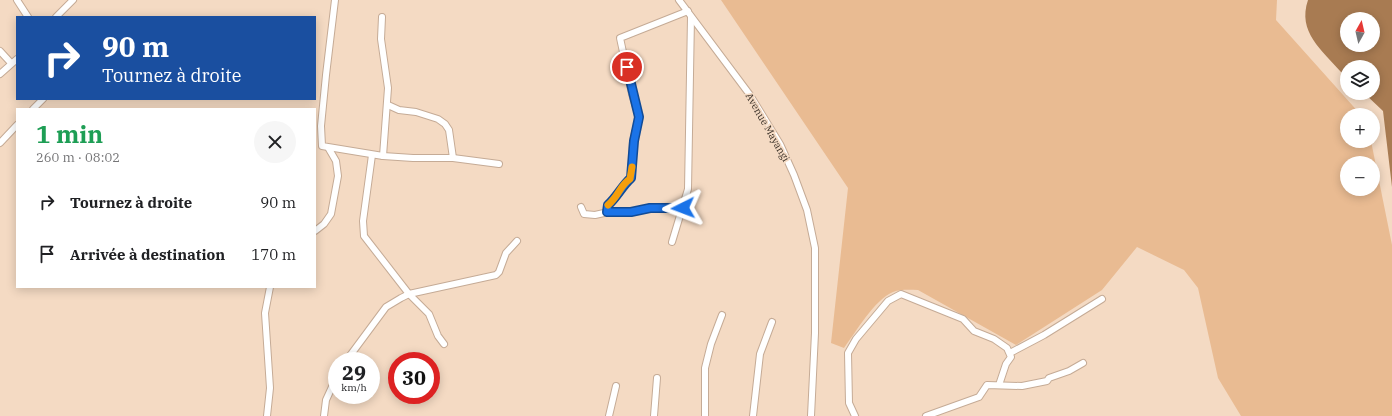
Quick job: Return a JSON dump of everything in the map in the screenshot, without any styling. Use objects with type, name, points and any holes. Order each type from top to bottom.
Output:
[{"type":"street","points":[[16,0],[27,16]]},
{"type":"street","points":[[57,16],[72,0]]},
{"type":"street","points":[[335,0],[321,126],[321,144],[329,149],[372,155],[413,158],[453,158],[499,164]]},
{"type":"street","name":"Avenue Mayangi","points":[[679,0],[750,95],[780,144],[794,175],[808,216],[815,248],[815,333],[811,416]]},
{"type":"street","points":[[607,212],[608,205],[617,198],[624,183],[631,178],[634,141],[639,119],[620,38],[689,14],[688,189],[672,242]]},
{"type":"street","points":[[382,17],[381,39],[388,88],[388,105],[383,156]]},
{"type":"street","points":[[0,51],[12,63]]},
{"type":"street","points":[[0,74],[16,60]]},
{"type":"street","points":[[34,108],[42,100]]},
{"type":"street","points":[[388,105],[399,110],[416,112],[438,119],[446,124],[449,130],[453,158]]},
{"type":"street","points":[[0,143],[16,126]]},
{"type":"street","points":[[316,230],[324,224],[330,214],[338,176],[336,161],[329,149]]},
{"type":"street","points":[[372,155],[363,230],[369,244],[409,294],[429,314],[438,336],[444,344]]},
{"type":"street","points":[[581,207],[584,214],[595,215],[607,212],[631,212],[650,208],[683,208]]},
{"type":"street","points":[[353,352],[386,307],[409,294],[496,275],[499,272],[504,256],[517,241]]},
{"type":"street","points":[[267,416],[270,388],[266,313],[270,288]]},
{"type":"street","points":[[855,416],[849,403],[848,353],[856,339],[888,301],[901,294],[963,319],[974,330],[994,339],[1007,348],[1011,357],[1006,364],[999,385]]},
{"type":"street","points":[[1010,353],[1044,335],[1102,299]]},
{"type":"street","points":[[705,416],[705,368],[711,344],[722,314]]},
{"type":"street","points":[[753,416],[759,359],[772,322]]},
{"type":"street","points":[[926,416],[979,397],[987,385],[1022,386],[1047,381],[1049,378],[1069,372],[1083,363]]},
{"type":"street","points":[[654,416],[657,378]]},
{"type":"street","points":[[609,416],[616,386]]},
{"type":"street","points":[[324,416],[328,396]]},
{"type":"shaded area","points":[[721,0],[1277,0],[1276,20],[1340,92],[1340,100],[1348,100],[1355,108],[1340,108],[1340,148],[1372,148],[1374,156],[1340,156],[1340,196],[1380,196],[1380,186],[1392,245],[1392,416],[1241,416],[1218,378],[1198,288],[1184,270],[1137,247],[1102,290],[1016,345],[918,290],[899,290],[886,296],[872,309],[844,348],[831,343],[848,188]]},
{"type":"shaded area","points":[[1308,0],[1392,0],[1392,187],[1383,111],[1371,100],[1380,100],[1380,60],[1340,60],[1340,71],[1313,40],[1306,22],[1305,11]]},
{"type":"slow traffic","points":[[608,205],[617,198],[624,183],[630,179],[632,167]]},
{"type":"route","points":[[627,67],[632,94],[639,116],[633,146],[634,150],[631,178],[624,183],[617,198],[608,205],[607,212],[631,212],[650,208],[683,208]]}]
